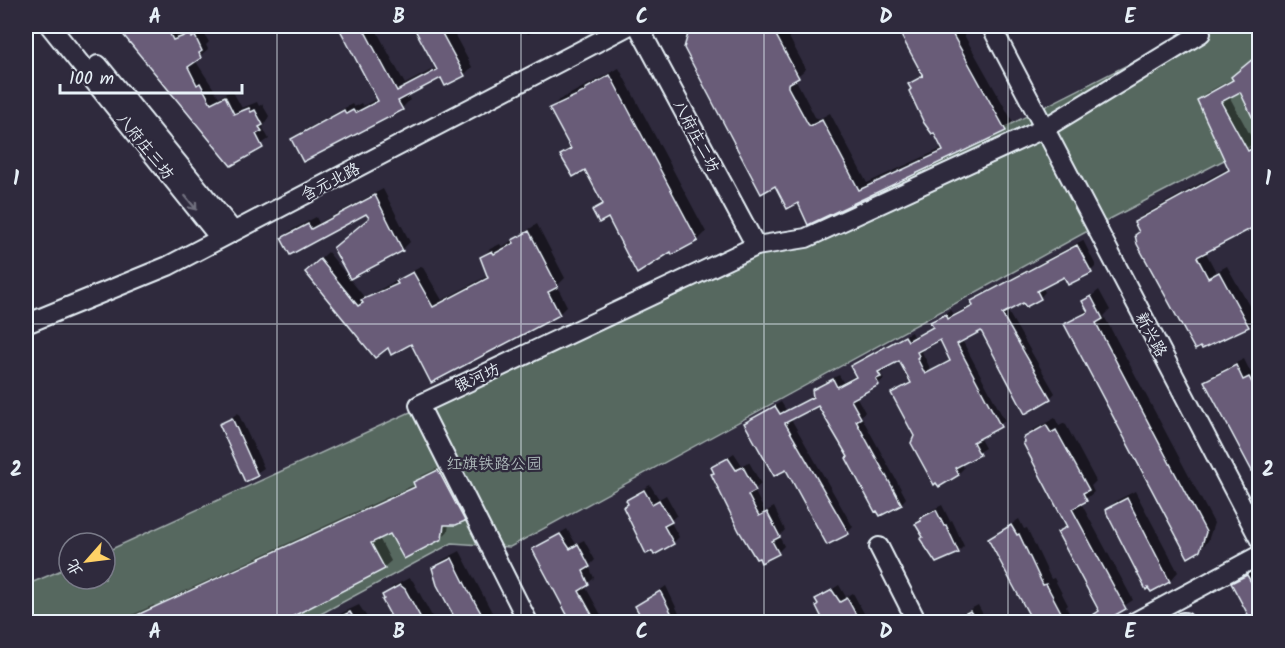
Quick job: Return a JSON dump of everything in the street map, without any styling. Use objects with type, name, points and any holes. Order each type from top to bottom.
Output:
[{"type":"street","name":"八府庄三坊","points":[[50,26],[226,234]]},
{"type":"street","name":"八府庄三坊","points":[[65,26],[226,234]]},
{"type":"street","name":"含元北路","points":[[26,324],[168,266],[628,26]]},
{"type":"street","name":"八府庄二坊","points":[[638,26],[756,246]]},
{"type":"street","name":"新兴路","points":[[991,26],[1260,540]]},
{"type":"street","points":[[756,246],[806,237],[1045,128],[1202,33]]},
{"type":"street","name":"银河坊","points":[[528,622],[419,405],[756,246]]},
{"type":"street","points":[[879,547],[916,622]]},
{"type":"street","points":[[1135,622],[1260,555]]},
{"type":"green space","name":"红旗铁路公园","points":[[1204,26],[1259,26],[1259,142],[1106,221],[510,547],[452,543],[306,622],[26,622],[26,585],[57,572],[57,591],[117,591],[117,546],[757,253]]},
{"type":"building","points":[[116,26],[166,26],[173,40],[189,34],[191,38],[195,36],[202,51],[199,53],[201,58],[188,67],[197,85],[200,83],[211,103],[225,96],[234,114],[249,108],[251,112],[255,110],[263,125],[259,127],[262,131],[256,134],[263,148],[231,166]]},
{"type":"building","points":[[338,26],[362,26],[397,91],[437,70],[413,26],[438,26],[465,76],[445,86],[441,78],[398,101],[403,110],[303,162],[291,139],[344,110],[346,114],[353,110],[355,113],[378,101]]},
{"type":"building","points":[[698,26],[771,26],[799,78],[788,84],[788,87],[810,126],[822,120],[859,190],[943,151],[934,133],[932,134],[924,123],[909,91],[911,89],[908,84],[923,76],[896,26],[948,26],[1006,131],[808,225],[798,203],[787,209],[775,186],[761,194],[684,48],[689,30]]},
{"type":"building","points":[[1260,53],[1260,133],[1240,92],[1221,102],[1248,151],[1260,144],[1260,224],[1197,257],[1208,278],[1219,272],[1249,327],[1202,349],[1200,347],[1195,350],[1137,244],[1135,235],[1139,232],[1134,222],[1229,170],[1197,100],[1233,80],[1231,77]]},
{"type":"building","points":[[610,75],[698,241],[672,255],[671,252],[637,274],[608,218],[599,223],[592,210],[603,204],[585,170],[573,177],[560,155],[571,149],[549,108],[586,91],[585,89]]},
{"type":"building","points":[[375,195],[403,251],[350,279],[333,248],[369,218],[366,214],[290,255],[281,238],[308,224],[311,229]]},
{"type":"building","points":[[529,231],[558,287],[548,292],[560,315],[431,383],[411,344],[391,355],[388,348],[375,358],[305,272],[320,259],[358,306],[363,303],[361,300],[398,284],[396,281],[413,272],[433,307],[488,278],[480,257],[492,251],[494,254],[514,243],[512,240]]},
{"type":"building","points":[[1077,245],[1092,273],[1068,285],[1064,277],[1037,291],[1041,299],[1026,307],[1023,303],[1002,314],[1051,399],[1025,414],[981,331],[957,344],[1001,427],[973,442],[980,455],[955,468],[959,475],[939,487],[936,483],[934,485],[911,443],[914,436],[891,393],[911,383],[899,361],[878,372],[881,377],[876,379],[879,385],[851,400],[861,418],[856,421],[902,505],[880,516],[877,511],[875,512],[846,458],[848,457],[818,406],[785,423],[849,534],[827,545],[786,470],[774,476],[744,423],[775,406],[780,414],[813,397],[812,390],[833,379],[837,387],[856,377],[850,366],[905,336],[908,341],[933,327],[930,322],[946,314],[948,319],[973,306],[971,301]],"holes":[[[940,340],[950,361],[925,374],[917,358],[919,356],[917,352]]]},
{"type":"building","points":[[1091,296],[1103,319],[1096,323],[1206,532],[1200,551],[1188,558],[1064,324],[1088,312],[1082,301]]},
{"type":"building","points":[[1236,365],[1243,380],[1249,377],[1258,394],[1252,397],[1260,411],[1260,469],[1253,473],[1204,381]]},
{"type":"building","points":[[232,418],[258,476],[245,482],[219,424]]},
{"type":"building","points":[[1046,425],[1051,433],[1056,430],[1089,490],[1083,493],[1087,501],[1072,509],[1126,609],[1103,622],[1097,622],[1093,615],[1099,611],[1057,532],[1067,527],[1023,443],[1025,442],[1023,438]]},
{"type":"building","points":[[728,458],[736,470],[743,467],[756,491],[748,495],[759,516],[767,512],[780,537],[772,541],[779,554],[761,563],[759,558],[756,559],[739,531],[711,474],[714,473],[711,467]]},
{"type":"building","points":[[438,470],[465,521],[456,525],[444,525],[442,539],[404,559],[390,534],[371,543],[385,569],[282,622],[122,622],[415,487],[413,482]]},
{"type":"building","points":[[644,490],[652,504],[659,500],[672,522],[664,526],[674,544],[654,555],[652,551],[646,554],[623,507],[628,504],[626,500]]},
{"type":"building","points":[[1127,498],[1170,582],[1151,592],[1148,588],[1146,590],[1107,514],[1106,509]]},
{"type":"building","points":[[936,510],[959,553],[936,563],[920,539],[923,537],[915,524],[921,521],[920,518]]},
{"type":"building","points":[[1011,525],[1017,535],[1019,534],[1043,585],[1046,584],[1062,614],[1059,615],[1063,622],[1033,622],[988,539]]},
{"type":"building","points":[[560,534],[570,549],[578,544],[590,567],[583,571],[589,585],[579,591],[596,622],[571,622],[532,549]]},
{"type":"building","points":[[452,558],[486,622],[457,622],[437,585],[432,568]]},
{"type":"building","points":[[1247,575],[1260,597],[1260,622],[1252,622],[1231,583]]},
{"type":"building","points":[[400,585],[405,589],[423,622],[394,622],[382,600],[384,599],[382,595]]},
{"type":"building","points":[[832,590],[840,602],[847,598],[860,622],[824,622],[815,599]]},
{"type":"building","points":[[660,591],[676,622],[644,622],[635,606]]},
{"type":"building","points":[[970,611],[977,622],[948,622]]},
{"type":"building","points":[[350,612],[356,622],[330,622]]}]
